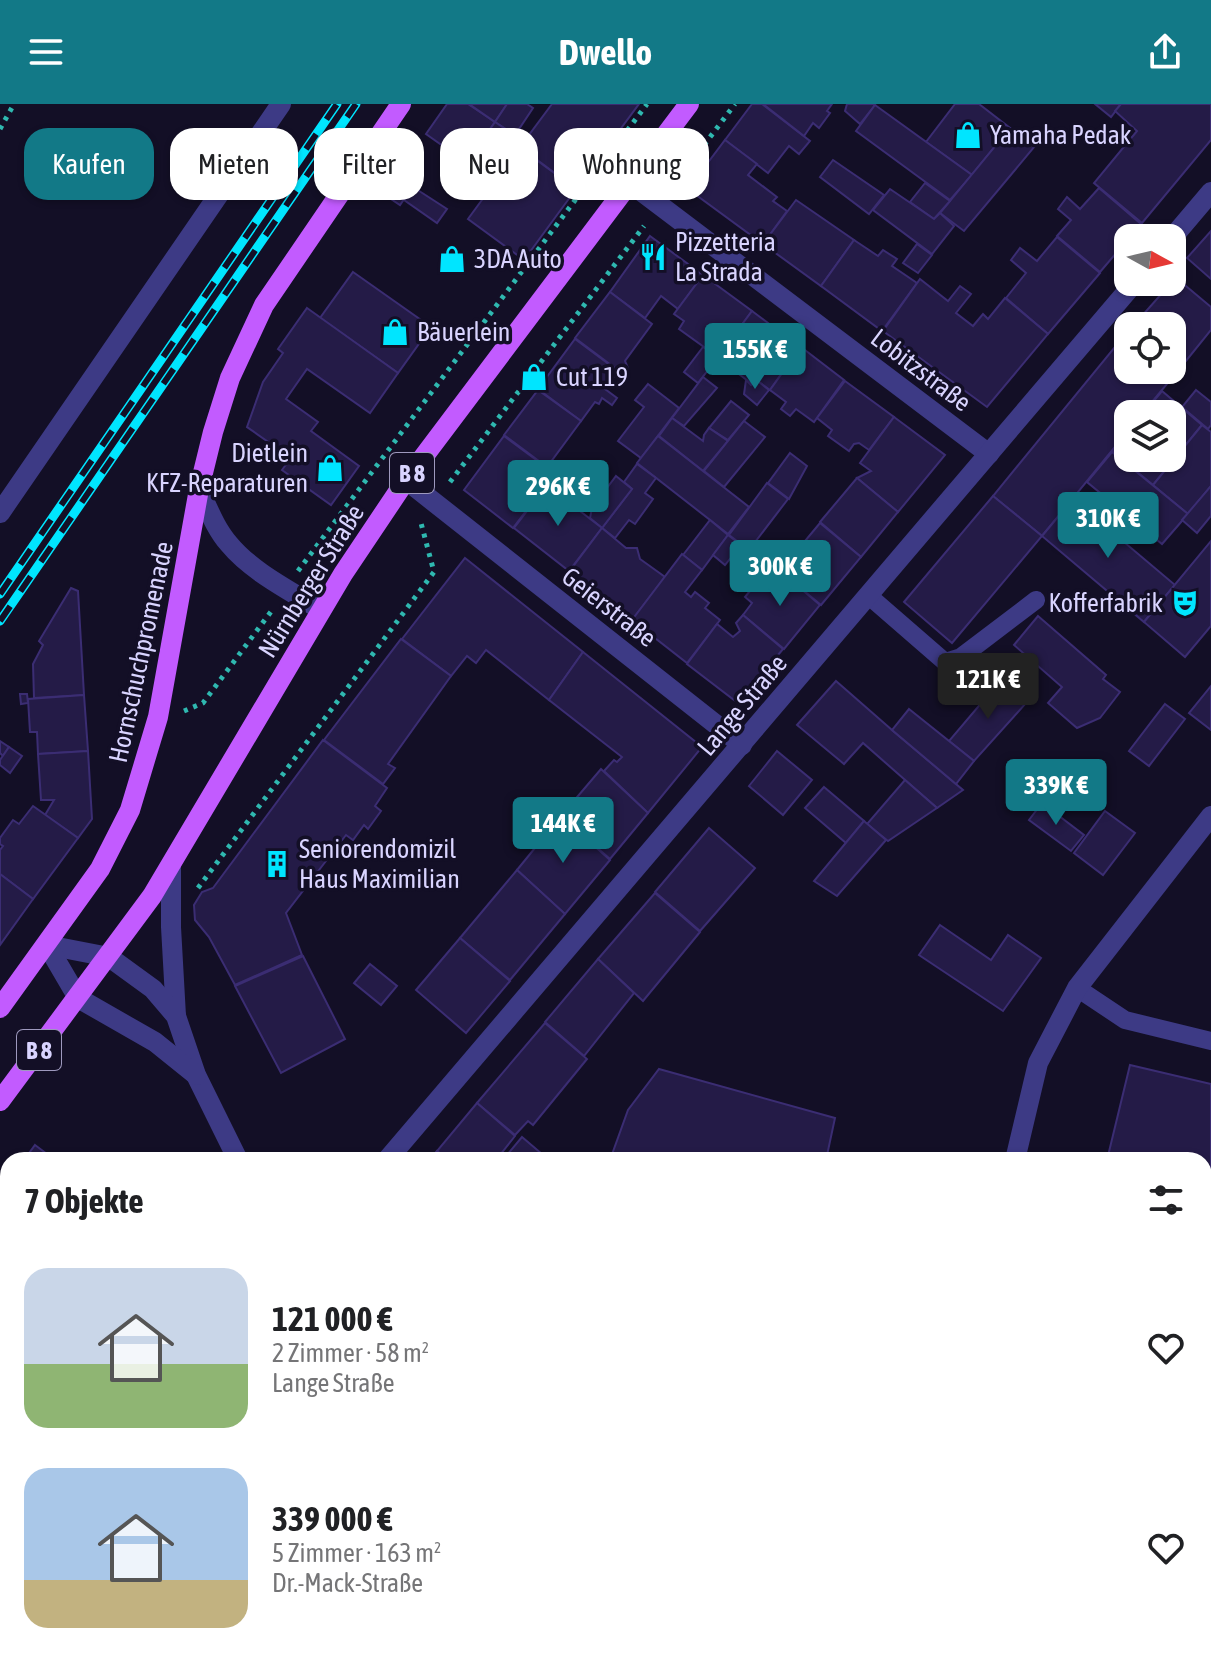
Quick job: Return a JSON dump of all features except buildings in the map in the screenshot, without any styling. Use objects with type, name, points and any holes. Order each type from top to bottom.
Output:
[{"type":"main road","name":"Hornschuchpromenade","points":[[47,945],[114,845],[145,767],[172,646],[199,489],[230,378],[264,305],[401,104]]},
{"type":"main road","name":"Nürnberger Straße","points":[[671,128],[689,104]]},
{"type":"main road","name":"Nürnberger Straße","points":[[0,1101],[109,957],[171,866],[321,610],[406,480],[616,200]]},
{"type":"main road","name":"B 8","points":[[0,1008],[47,945]]},
{"type":"street","points":[[0,513],[281,104]]},
{"type":"street","points":[[1184,224],[1211,192]]},
{"type":"street","name":"Lobitzstraße","points":[[653,200],[989,454]]},
{"type":"street","name":"Lange Straße","points":[[394,1152],[1123,296]]},
{"type":"street","name":"Geierstraße","points":[[406,480],[742,745]]},
{"type":"street","points":[[199,489],[229,545],[249,563],[321,610]]},
{"type":"street","points":[[1017,1152],[1038,1063],[1077,988],[1211,816]]},
{"type":"street","points":[[171,866],[176,1016],[196,1075],[234,1152]]},
{"type":"street","points":[[47,945],[109,957],[153,989],[176,1016]]},
{"type":"street","points":[[47,945],[78,998],[155,1042],[196,1075]]},
{"type":"lane","points":[[869,596],[945,662],[961,657],[1036,600]]},
{"type":"lane","points":[[1077,988],[1125,1020],[1211,1041]]},
{"type":"path","points":[[0,129],[14,104]]},
{"type":"path","points":[[296,575],[647,104]]},
{"type":"path","points":[[709,139],[735,104]]},
{"type":"path","points":[[444,490],[650,219]]},
{"type":"path","points":[[189,899],[434,572],[420,527],[421,519]]},
{"type":"path","points":[[193,709],[203,703],[276,604]]},
{"type":"railway","points":[[0,594],[337,104]]},
{"type":"railway","points":[[0,621],[356,104]]},
{"type":"place","name":"Yamaha Pedak","points":[[968,135]]},
{"type":"place","name":"Pizzetteria La Strada","points":[[653,257]]},
{"type":"place","name":"3DA Auto","points":[[452,259]]},
{"type":"place","name":"Bäuerlein","points":[[395,332]]},
{"type":"place","name":"Cut 119","points":[[534,377]]},
{"type":"place","name":"Dietlein KFZ-Reparaturen","points":[[330,468]]},
{"type":"place","name":"Kofferfabrik","points":[[1185,603]]},
{"type":"place","name":"Seniorendomizil Haus Maximilian","points":[[277,864]]}]
